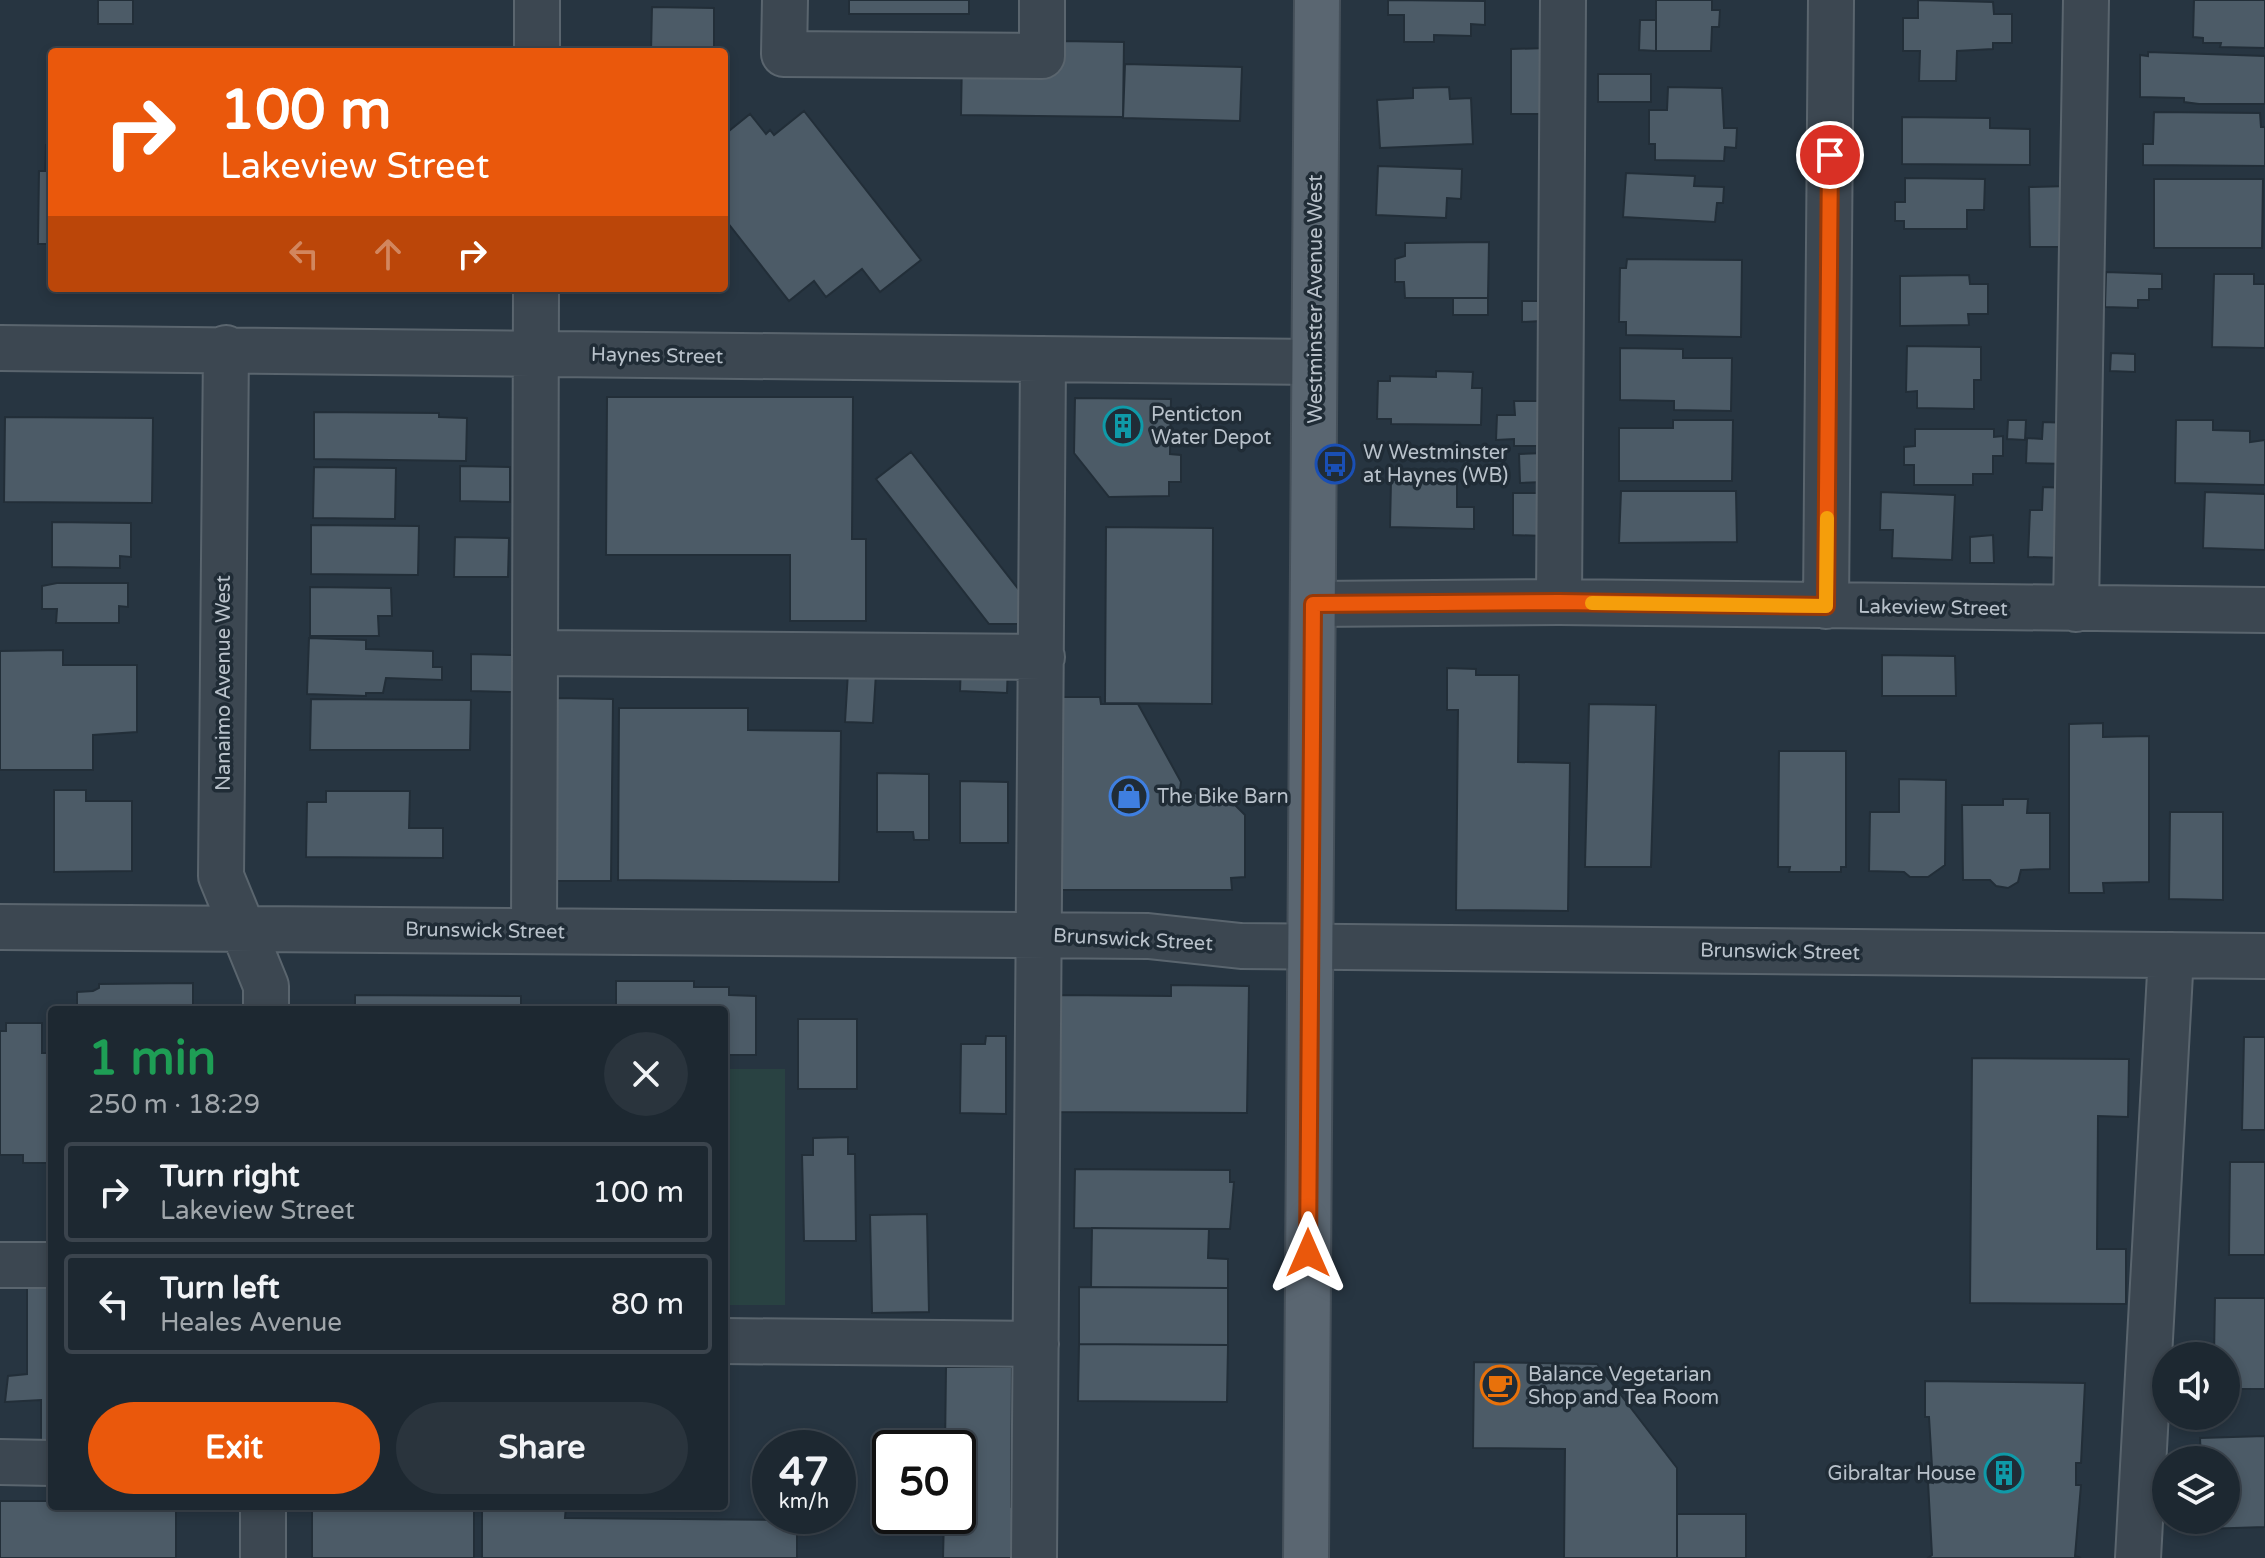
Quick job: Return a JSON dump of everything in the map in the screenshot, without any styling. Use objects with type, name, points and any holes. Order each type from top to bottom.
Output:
[{"type":"main road","name":"Westminster Avenue West","points":[[1306,1558],[1317,0]]},
{"type":"street","points":[[537,0],[537,48]]},
{"type":"street","points":[[785,0],[784,54],[1042,56],[1042,0]]},
{"type":"street","points":[[1559,602],[1563,0]]},
{"type":"street","points":[[1826,606],[1831,0]]},
{"type":"street","points":[[2076,609],[2086,0]]},
{"type":"street","points":[[534,930],[536,292]]},
{"type":"street","name":"Haynes Street","points":[[0,348],[226,348],[1314,362]]},
{"type":"street","name":"Nanaimo Avenue West","points":[[226,348],[221,876],[266,986],[266,1006]]},
{"type":"street","points":[[1034,1558],[1043,359]]},
{"type":"street","name":"Lakeview Street","points":[[1313,604],[1559,602],[2265,610]]},
{"type":"street","points":[[535,653],[1042,657]]},
{"type":"street","name":"Brunswick Street","points":[[0,927],[1148,936],[1241,946],[2265,956]]},
{"type":"street","points":[[2138,1558],[2171,955]]},
{"type":"street","points":[[0,1265],[48,1265]]},
{"type":"street","points":[[728,1341],[1036,1344]]},
{"type":"street","points":[[0,1462],[48,1463]]},
{"type":"street","points":[[263,1510],[263,1558]]},
{"type":"green space","points":[[728,1069],[785,1069],[785,1305],[728,1305]]},
{"type":"building","points":[[98,0],[133,0],[133,24],[98,24]]},
{"type":"building","points":[[849,0],[969,0],[969,14],[849,14]]},
{"type":"building","points":[[1388,0],[1485,1],[1485,25],[1471,24],[1471,36],[1434,35],[1434,42],[1404,42],[1404,15],[1388,15]]},
{"type":"building","points":[[1656,0],[1712,0],[1712,10],[1720,10],[1719,27],[1712,27],[1711,51],[1656,51]]},
{"type":"building","points":[[1918,0],[1993,2],[1994,14],[2012,14],[2012,43],[1993,43],[1993,49],[1957,51],[1956,81],[1919,81],[1920,51],[1903,51],[1903,18],[1918,18]]},
{"type":"building","points":[[2194,0],[2265,0],[2265,48],[2220,47],[2221,43],[2203,43],[2203,38],[2193,37]]},
{"type":"building","points":[[652,7],[714,8],[714,48],[651,48]]},
{"type":"building","points":[[1640,20],[1656,20],[1656,51],[1639,50]]},
{"type":"building","points":[[1061,41],[1124,42],[1123,117],[961,115],[962,57]]},
{"type":"building","points":[[1548,48],[1548,114],[1511,114],[1511,49]]},
{"type":"building","points":[[2148,52],[2265,56],[2265,104],[2199,104],[2184,102],[2184,98],[2140,97],[2140,55],[2148,56]]},
{"type":"building","points":[[1125,64],[1242,67],[1240,121],[1123,118]]},
{"type":"building","points":[[1598,74],[1651,74],[1651,102],[1598,102]]},
{"type":"building","points":[[1449,87],[1450,99],[1471,98],[1473,144],[1380,148],[1377,100],[1413,98],[1413,88]]},
{"type":"building","points":[[1668,87],[1722,88],[1724,128],[1737,128],[1736,148],[1725,147],[1724,161],[1655,160],[1655,144],[1649,144],[1649,110],[1667,110]]},
{"type":"building","points":[[804,111],[921,260],[880,292],[862,269],[826,297],[814,281],[789,301],[728,223],[728,132],[750,114],[766,134],[770,130],[774,135]]},
{"type":"building","points":[[2154,112],[2260,113],[2261,127],[2265,127],[2265,166],[2143,165],[2143,144],[2153,144]]},
{"type":"building","points":[[1902,117],[1990,118],[1990,128],[2030,129],[2030,165],[1902,164]]},
{"type":"building","points":[[48,145],[48,244],[38,244],[39,171],[45,171]]},
{"type":"building","points":[[1378,166],[1462,169],[1461,199],[1447,198],[1446,218],[1376,215]]},
{"type":"building","points":[[1626,173],[1695,176],[1694,186],[1724,187],[1723,203],[1717,203],[1715,222],[1623,217]]},
{"type":"building","points":[[1905,178],[1985,179],[1984,210],[1967,210],[1967,229],[1904,229],[1904,221],[1895,221],[1895,202],[1905,202]]},
{"type":"building","points":[[2154,179],[2263,179],[2262,248],[2154,248]]},
{"type":"building","points":[[2069,186],[2070,247],[2030,247],[2029,187]]},
{"type":"building","points":[[1489,242],[1488,298],[1405,298],[1404,282],[1395,282],[1395,259],[1405,256],[1405,243]]},
{"type":"building","points":[[1627,259],[1742,260],[1741,337],[1626,335],[1626,322],[1619,322],[1620,268],[1626,268]]},
{"type":"building","points":[[2106,272],[2162,274],[2162,289],[2149,289],[2149,300],[2138,300],[2138,308],[2105,307]]},
{"type":"building","points":[[2214,274],[2254,274],[2254,284],[2265,284],[2265,348],[2212,347]]},
{"type":"building","points":[[1969,275],[1970,284],[1988,284],[1988,314],[1968,314],[1969,325],[1900,326],[1900,276]]},
{"type":"building","points":[[1453,298],[1488,298],[1488,315],[1453,315]]},
{"type":"building","points":[[1522,301],[1540,301],[1541,321],[1522,322]]},
{"type":"building","points":[[1907,346],[1981,347],[1981,380],[1974,380],[1974,409],[1917,408],[1917,391],[1906,392]]},
{"type":"building","points":[[1620,348],[1683,349],[1683,358],[1732,358],[1731,411],[1674,410],[1674,401],[1620,400]]},
{"type":"building","points":[[2111,353],[2135,354],[2135,372],[2110,371]]},
{"type":"building","points":[[1436,371],[1473,372],[1472,388],[1482,388],[1481,425],[1391,424],[1391,419],[1377,419],[1378,381],[1390,381],[1390,376],[1436,377]]},
{"type":"building","points":[[607,397],[853,397],[852,539],[866,539],[866,621],[790,621],[790,555],[606,555]]},
{"type":"building","name":"Penticton Water Depot","points":[[1075,398],[1171,399],[1170,454],[1181,455],[1181,482],[1169,482],[1169,496],[1109,497],[1074,453]]},
{"type":"building","points":[[1514,401],[1547,401],[1546,446],[1514,446],[1514,439],[1496,440],[1497,415],[1515,415]]},
{"type":"building","points":[[314,412],[439,413],[439,417],[467,418],[466,461],[314,459]]},
{"type":"building","points":[[5,417],[153,418],[152,503],[4,502]]},
{"type":"building","points":[[1673,420],[1733,420],[1732,481],[1619,481],[1619,428],[1673,428]]},
{"type":"building","points":[[2008,420],[2026,420],[2025,440],[2007,439]]},
{"type":"building","points":[[2176,420],[2213,420],[2213,430],[2250,431],[2250,442],[2265,440],[2265,485],[2175,483]]},
{"type":"building","points":[[2043,422],[2071,423],[2069,464],[2026,463],[2027,438],[2042,439]]},
{"type":"building","points":[[1915,429],[1994,429],[1994,437],[2003,436],[2003,456],[1993,456],[1993,474],[1973,474],[1973,485],[1914,485],[1914,465],[1904,465],[1904,447],[1915,446]]},
{"type":"building","points":[[911,452],[1023,595],[1022,624],[989,624],[876,479]]},
{"type":"building","points":[[1545,453],[1545,482],[1520,483],[1519,454]]},
{"type":"building","points":[[460,466],[510,467],[510,502],[460,501]]},
{"type":"building","points":[[314,467],[396,468],[395,519],[313,518]]},
{"type":"building","points":[[1398,469],[1457,470],[1457,507],[1474,507],[1474,529],[1390,527],[1391,480],[1398,480]]},
{"type":"building","points":[[2043,487],[2068,488],[2064,558],[2028,557],[2030,510],[2042,510]]},
{"type":"building","points":[[1621,491],[1736,491],[1737,542],[1619,543]]},
{"type":"building","points":[[1881,492],[1955,495],[1952,560],[1892,558],[1893,530],[1880,530]]},
{"type":"building","points":[[2205,492],[2265,494],[2265,550],[2203,548]]},
{"type":"building","points":[[1513,493],[1544,493],[1544,536],[1513,535]]},
{"type":"building","points":[[52,522],[131,523],[131,557],[120,556],[120,568],[52,567]]},
{"type":"building","points":[[311,525],[419,526],[418,575],[311,574]]},
{"type":"building","points":[[1106,527],[1213,528],[1212,704],[1105,703]]},
{"type":"building","points":[[1993,535],[1994,563],[1970,563],[1970,537]]},
{"type":"building","points":[[455,537],[509,538],[508,577],[454,577]]},
{"type":"building","points":[[57,583],[128,583],[128,607],[119,606],[119,623],[56,623],[57,609],[42,609],[42,586]]},
{"type":"building","points":[[310,587],[391,588],[392,616],[378,616],[379,636],[310,636]]},
{"type":"building","points":[[309,638],[366,640],[366,649],[433,651],[433,667],[442,667],[442,680],[386,678],[383,693],[366,693],[366,696],[307,694]]},
{"type":"building","points":[[63,650],[63,665],[137,665],[137,732],[93,735],[93,770],[0,770],[0,651]]},
{"type":"building","points":[[471,654],[513,655],[512,692],[471,691]]},
{"type":"building","points":[[1882,655],[1955,656],[1956,696],[1882,696]]},
{"type":"building","points":[[961,663],[1008,664],[1007,693],[960,691]]},
{"type":"building","points":[[1447,668],[1476,669],[1476,675],[1519,675],[1518,762],[1570,763],[1568,911],[1456,910],[1458,710],[1447,710]]},
{"type":"building","points":[[848,672],[876,673],[873,723],[845,722]]},
{"type":"building","name":"The Bike Barn","points":[[1053,697],[1100,697],[1101,704],[1138,704],[1181,782],[1180,790],[1231,801],[1245,815],[1245,877],[1231,878],[1232,890],[1052,890]]},
{"type":"building","points":[[557,698],[613,699],[611,881],[555,881]]},
{"type":"building","points":[[311,699],[471,700],[470,750],[310,750]]},
{"type":"building","points":[[1589,704],[1656,705],[1651,867],[1585,867]]},
{"type":"building","points":[[619,708],[748,708],[748,730],[841,731],[839,882],[618,880]]},
{"type":"building","points":[[2103,723],[2103,737],[2149,736],[2149,882],[2103,883],[2104,893],[2069,893],[2069,724]]},
{"type":"building","points":[[1779,751],[1846,751],[1846,867],[1841,867],[1841,872],[1789,872],[1790,867],[1778,867]]},
{"type":"building","points":[[877,773],[929,774],[929,840],[914,840],[913,832],[877,832]]},
{"type":"building","points":[[1899,779],[1946,780],[1945,865],[1928,877],[1910,877],[1904,872],[1869,871],[1870,812],[1899,812]]},
{"type":"building","points":[[960,781],[1008,782],[1008,843],[960,843]]},
{"type":"building","points":[[54,790],[86,790],[86,801],[132,801],[132,871],[54,872]]},
{"type":"building","points":[[326,791],[410,791],[409,828],[443,828],[443,858],[306,857],[307,802],[326,802]]},
{"type":"building","points":[[2003,799],[2028,799],[2027,813],[2050,813],[2050,869],[2021,870],[2018,882],[2008,888],[1996,886],[1990,880],[1963,880],[1962,805],[2003,805]]},
{"type":"building","points":[[2170,812],[2223,812],[2223,900],[2169,899]]},
{"type":"building","points":[[616,981],[694,981],[694,987],[729,987],[729,995],[756,996],[756,1055],[728,1055],[728,1006],[616,1006]]},
{"type":"building","points":[[193,983],[193,1006],[77,1006],[77,992],[93,991],[99,988],[99,984]]},
{"type":"building","points":[[1171,985],[1249,986],[1247,1113],[1057,1112],[1059,995],[1171,996]]},
{"type":"building","points":[[355,995],[521,996],[521,1006],[355,1006]]},
{"type":"building","points":[[798,1019],[857,1019],[857,1089],[798,1089]]},
{"type":"building","points":[[6,1023],[42,1023],[42,1053],[48,1053],[48,1163],[23,1163],[23,1155],[0,1155],[0,1031],[6,1031]]},
{"type":"building","points":[[986,1036],[1006,1036],[1006,1114],[960,1113],[961,1044],[985,1044]]},
{"type":"building","points":[[2244,1037],[2265,1037],[2265,1130],[2242,1130]]},
{"type":"building","points":[[1972,1058],[2129,1059],[2128,1117],[2098,1116],[2097,1249],[2126,1249],[2126,1304],[1970,1303]]},
{"type":"building","points":[[848,1137],[848,1154],[855,1154],[856,1241],[804,1241],[802,1155],[813,1155],[813,1138]]},
{"type":"building","points":[[2230,1162],[2265,1162],[2265,1255],[2229,1255]]},
{"type":"building","points":[[1075,1169],[1230,1170],[1230,1182],[1234,1182],[1230,1229],[1074,1228]]},
{"type":"building","points":[[927,1214],[929,1312],[872,1313],[870,1215]]},
{"type":"building","points":[[1092,1228],[1209,1229],[1208,1258],[1228,1259],[1228,1288],[1091,1287]]},
{"type":"building","points":[[27,1282],[48,1282],[48,1443],[41,1443],[41,1400],[5,1402],[8,1376],[27,1374]]},
{"type":"building","points":[[1079,1287],[1228,1288],[1228,1345],[1079,1344]]},
{"type":"building","points":[[2215,1298],[2265,1298],[2265,1389],[2240,1389],[2240,1342],[2214,1342]]},
{"type":"building","points":[[1079,1344],[1228,1345],[1227,1402],[1078,1401]]},
{"type":"building","points":[[1474,1362],[1597,1364],[1677,1468],[1677,1558],[1564,1558],[1565,1449],[1473,1448]]},
{"type":"building","points":[[946,1367],[1012,1367],[1011,1507],[1017,1508],[1016,1558],[943,1558],[944,1534],[976,1534],[976,1430],[945,1430]]},
{"type":"building","name":"Gibraltar House","points":[[1925,1381],[2085,1383],[2081,1463],[2076,1463],[2076,1485],[2081,1485],[2075,1556],[2081,1558],[1928,1558],[1932,1555],[1928,1482],[1933,1483],[1929,1417],[1925,1417]]},
{"type":"building","points":[[2265,1436],[2265,1527],[2240,1528],[2240,1446],[2200,1446],[2200,1438]]},
{"type":"building","points":[[0,1501],[48,1501],[48,1510],[176,1510],[176,1558],[0,1558]]},
{"type":"building","points":[[312,1510],[474,1510],[474,1558],[312,1558]]},
{"type":"building","points":[[482,1510],[566,1510],[565,1518],[752,1520],[752,1534],[797,1534],[797,1558],[482,1558]]},
{"type":"building","points":[[1677,1514],[1746,1514],[1746,1558],[1677,1558]]},
{"type":"slow traffic","points":[[1592,603],[1826,606],[1827,518]]},
{"type":"place","name":"Penticton Water Depot","points":[[1123,426]]},
{"type":"place","name":"W Westminster at Haynes (WB)","points":[[1335,464]]},
{"type":"place","name":"The Bike Barn","points":[[1129,796]]},
{"type":"place","name":"Balance Vegetarian Shop and Tea Room","points":[[1500,1385]]},
{"type":"place","name":"Gibraltar House","points":[[2004,1473]]},
{"type":"route","points":[[1308,1253],[1313,604],[1559,602],[1826,606],[1830,155]]}]
